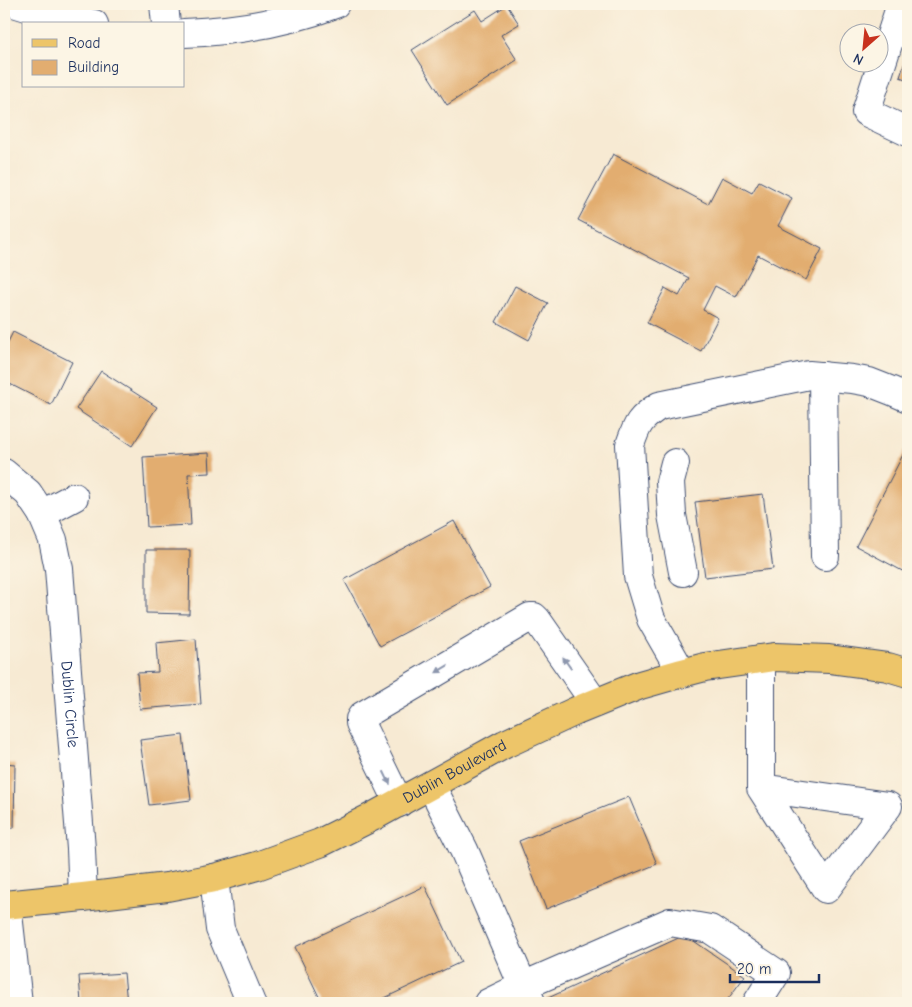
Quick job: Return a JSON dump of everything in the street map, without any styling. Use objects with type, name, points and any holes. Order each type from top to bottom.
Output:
[{"type":"main road","name":"Dublin Boulevard","points":[[6,905],[167,887],[214,878],[257,866],[320,843],[399,803],[505,744],[595,703],[640,685],[705,667],[774,657],[828,658],[888,667],[908,673]]},
{"type":"street","points":[[17,4],[85,22]]},
{"type":"street","points":[[164,4],[166,22]]},
{"type":"street","points":[[185,33],[246,28],[288,20],[335,4]]},
{"type":"street","points":[[901,4],[866,112],[908,132]]},
{"type":"street","points":[[682,673],[651,619],[638,576],[630,445],[636,427],[645,415],[659,406],[809,375],[852,378],[892,390],[908,398]]},
{"type":"street","points":[[823,376],[825,556]]},
{"type":"street","points":[[675,463],[670,482],[672,515],[683,572]]},
{"type":"street","name":"Dublin Circle","points":[[4,473],[28,493],[42,514],[54,540],[59,569],[82,849],[84,897]]},
{"type":"street","points":[[42,514],[74,497]]},
{"type":"street","points":[[399,803],[360,723],[362,716],[530,617],[534,617],[537,620],[595,703]]},
{"type":"street","points":[[761,659],[761,788],[826,889],[888,806],[761,788]]},
{"type":"street","points":[[431,785],[464,850],[528,995]]},
{"type":"street","points":[[214,878],[220,929],[251,1003]]},
{"type":"street","points":[[6,905],[18,1003]]},
{"type":"street","points":[[488,1003],[528,995],[670,922],[710,929],[776,972],[757,1003]]},
{"type":"building","points":[[507,5],[519,24],[501,35],[517,60],[447,105],[412,50],[475,10],[482,21]]},
{"type":"building","points":[[908,53],[908,80],[900,77]]},
{"type":"building","points":[[613,154],[708,204],[722,177],[752,193],[759,181],[792,198],[778,226],[822,249],[806,280],[758,255],[736,297],[715,286],[703,310],[718,318],[701,351],[647,323],[665,288],[679,296],[689,278],[578,220]]},
{"type":"building","points":[[515,286],[548,303],[529,340],[496,322]]},
{"type":"building","points":[[13,332],[72,362],[51,405],[4,381],[4,350]]},
{"type":"building","points":[[101,371],[157,407],[132,446],[76,409]]},
{"type":"building","points":[[908,445],[908,574],[856,546]]},
{"type":"building","points":[[209,453],[210,473],[188,474],[191,525],[147,527],[143,457]]},
{"type":"building","points":[[763,494],[773,569],[705,577],[695,502]]},
{"type":"building","points":[[454,521],[490,587],[380,646],[344,580]]},
{"type":"building","points":[[146,550],[190,550],[189,614],[146,613]]},
{"type":"building","points":[[196,639],[201,704],[140,709],[137,673],[158,672],[156,643]]},
{"type":"building","points":[[183,735],[191,800],[149,805],[140,740]]},
{"type":"building","points":[[4,763],[15,764],[14,828],[4,828]]},
{"type":"building","points":[[629,797],[657,864],[546,909],[519,841]]},
{"type":"building","points":[[425,886],[461,962],[374,1003],[322,1003],[295,947]]},
{"type":"building","points":[[685,935],[745,976],[725,1003],[548,1003],[546,999]]},
{"type":"building","points":[[124,973],[127,1003],[81,1003],[79,976]]}]
